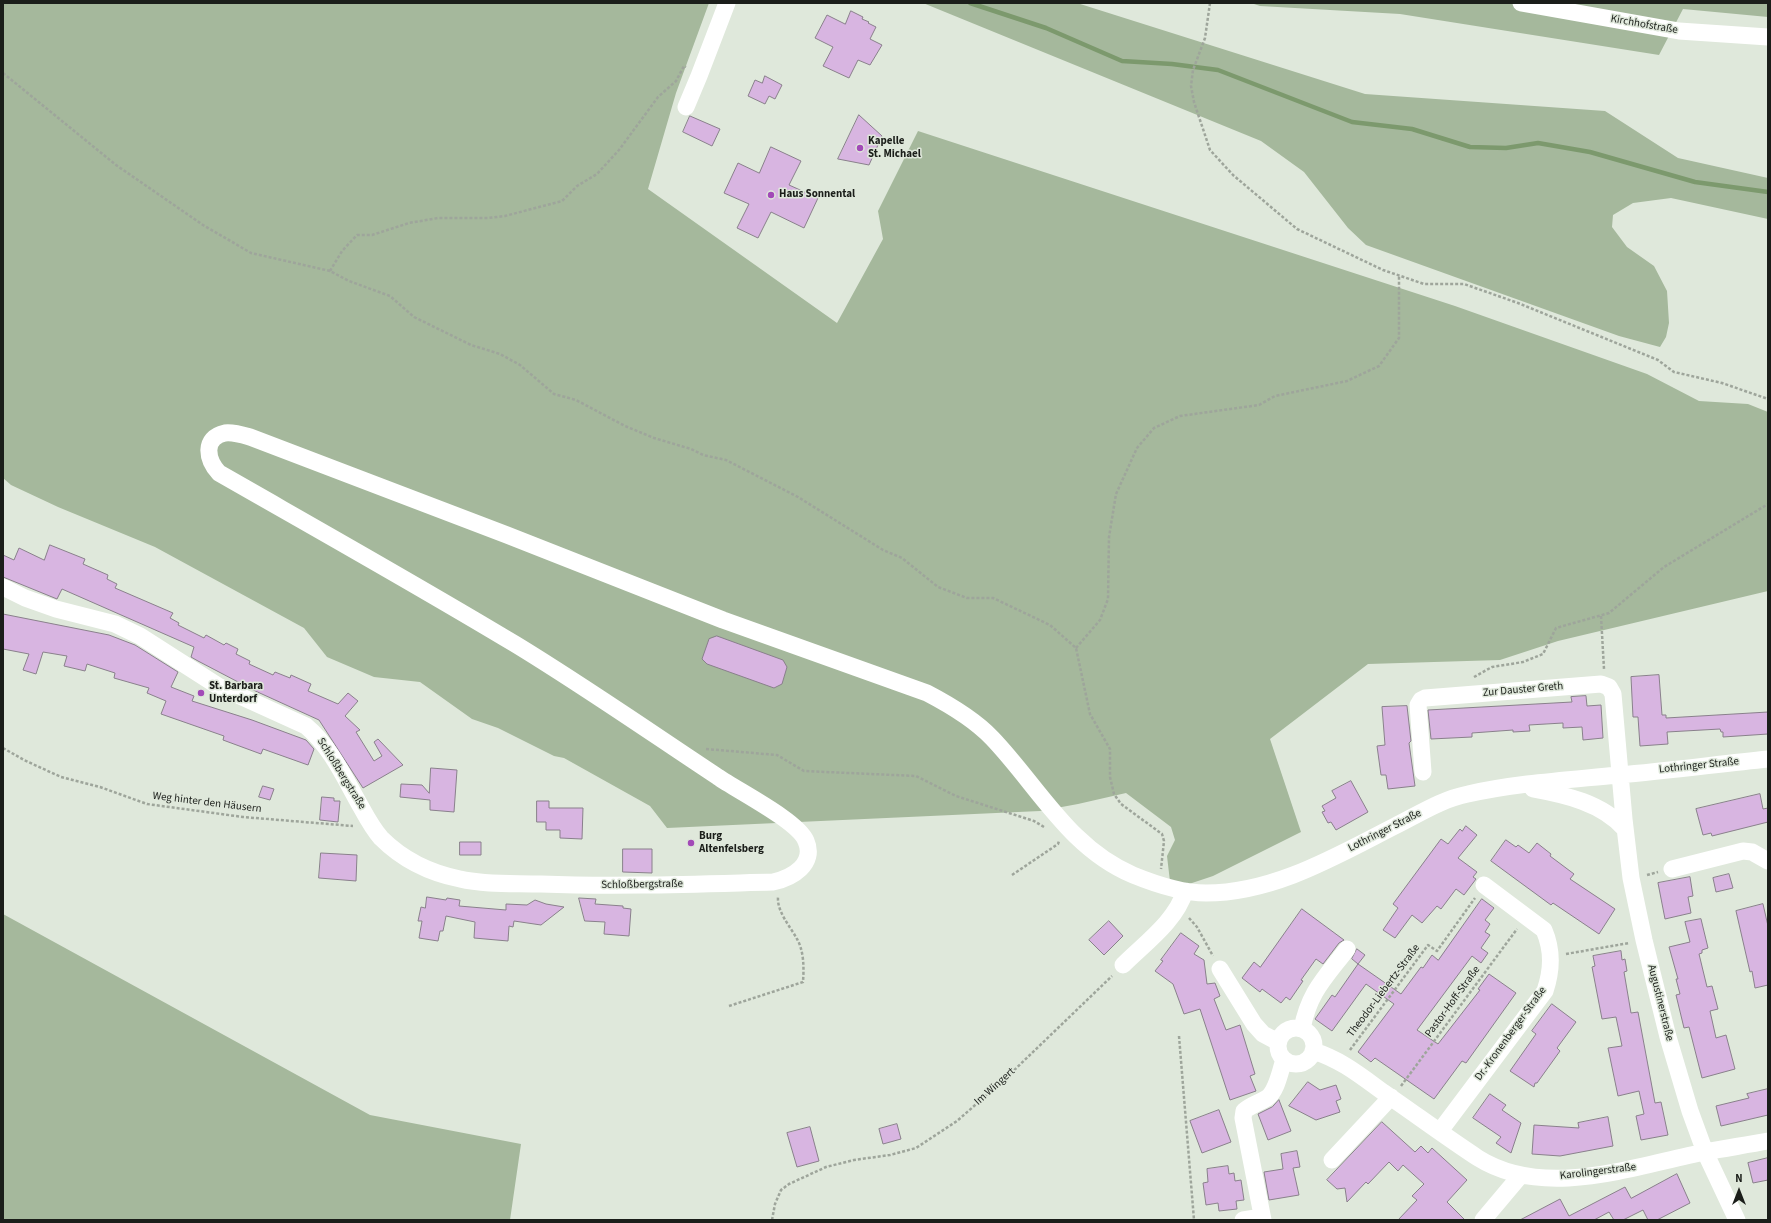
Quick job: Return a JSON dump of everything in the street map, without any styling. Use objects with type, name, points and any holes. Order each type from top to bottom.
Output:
[{"type":"street","points":[[686,107],[727,3]]},
{"type":"street","name":"Kirchhofstraße","points":[[1521,3],[1678,31],[1768,36]]},
{"type":"street","name":"Lothringer Straße","points":[[779,880],[797,872],[806,862],[809,852],[806,840],[797,829],[516,644],[219,473],[212,466],[209,457],[208,449],[212,441],[218,436],[226,433],[250,437],[507,535],[723,620],[927,693],[949,704],[991,737],[1038,794],[1066,837],[1113,865],[1132,874],[1160,885],[1185,891],[1204,893],[1251,888],[1304,871],[1441,802],[1466,794],[1513,786],[1768,759]]},
{"type":"street","name":"Schloßbergstraße","points":[[3,587],[25,598],[56,609],[115,624],[140,636],[218,686],[306,726],[316,734],[328,750],[371,825],[380,837],[400,854],[434,872],[460,879],[565,885],[689,884],[779,880]]},
{"type":"street","points":[[1601,684],[1609,687],[1612,694],[1621,775]]},
{"type":"street","name":"Zur Dauster Greth","points":[[1423,772],[1418,705],[1421,700],[1425,698],[1601,684]]},
{"type":"street","name":"Augustinerstraße","points":[[1621,775],[1625,829],[1632,878],[1644,940],[1668,1037],[1690,1111],[1706,1152],[1737,1220]]},
{"type":"street","points":[[1513,786],[1570,796],[1609,815],[1625,829]]},
{"type":"street","points":[[1672,869],[1743,851],[1752,852],[1768,860]]},
{"type":"street","name":"Dr.-Kronenberger-Straße","points":[[1440,1131],[1545,991],[1551,973],[1549,941],[1544,930],[1484,885]]},
{"type":"street","points":[[1124,965],[1178,908],[1185,891]]},
{"type":"street","points":[[1302,1029],[1306,1011],[1313,995],[1347,949]]},
{"type":"street","points":[[1220,969],[1254,1024],[1263,1034],[1278,1042]]},
{"type":"street","points":[[1294,1028],[1302,1029],[1309,1034],[1313,1042],[1313,1050],[1309,1058],[1301,1063],[1292,1064],[1284,1060],[1278,1049],[1278,1042],[1281,1035],[1287,1030],[1294,1028]]},
{"type":"street","name":"Karolingerstraße","points":[[1313,1050],[1341,1062],[1479,1158],[1520,1176],[1541,1178],[1574,1177],[1609,1173],[1706,1152],[1768,1141]]},
{"type":"street","points":[[1243,1220],[1262,1219],[1243,1118],[1244,1111],[1267,1097],[1274,1090],[1284,1060]]},
{"type":"street","points":[[1332,1160],[1391,1097]]},
{"type":"street","points":[[1483,1220],[1520,1176]]},
{"type":"path","points":[[1210,3],[1205,38],[1193,70],[1191,86],[1194,102],[1210,150],[1233,175],[1297,229],[1383,270],[1424,284],[1464,284],[1518,303],[1658,360],[1674,372],[1722,383],[1768,399]]},
{"type":"path","points":[[330,271],[342,251],[357,235],[372,235],[409,223],[438,218],[488,218],[505,216],[562,201],[577,186],[597,174],[619,150],[658,97],[676,81],[684,66],[688,67],[699,76]]},
{"type":"path","points":[[3,73],[116,165],[203,225],[251,253],[330,271],[350,282],[390,296],[414,317],[444,333],[471,345],[500,354],[520,365],[554,394],[576,400],[625,426],[654,438],[691,449],[703,455],[726,460],[798,498],[883,550],[902,558],[938,587],[967,598],[993,598],[1050,625],[1076,648],[1090,714],[1110,749],[1110,777],[1114,794],[1121,804],[1162,834],[1164,841],[1160,885]]},
{"type":"path","points":[[1076,648],[1100,620],[1108,600],[1109,537],[1116,494],[1137,448],[1154,428],[1180,416],[1259,406],[1275,396],[1347,381],[1379,366],[1399,338],[1400,276]]},
{"type":"path","points":[[1469,695],[1474,677],[1492,667],[1523,662],[1543,654],[1556,628],[1609,613],[1664,567],[1768,504]]},
{"type":"path","points":[[1601,616],[1604,672],[1601,684]]},
{"type":"path","name":"Weg hinter den Häusern","points":[[3,748],[24,760],[61,777],[100,787],[147,804],[243,817],[332,825],[371,825]]},
{"type":"path","points":[[684,755],[691,748],[756,752],[777,754],[804,771],[916,776],[956,796],[1034,821],[1046,828]]},
{"type":"path","points":[[1056,835],[1066,837]]},
{"type":"path","points":[[1012,875],[1066,837]]},
{"type":"path","points":[[1632,878],[1672,869]]},
{"type":"path","points":[[729,1006],[803,982],[804,973],[798,939],[785,922],[777,898],[782,892],[779,880]]},
{"type":"path","name":"Theodor-Liebertz-Straße","points":[[1341,1062],[1428,945],[1437,951],[1484,885]]},
{"type":"path","points":[[1178,908],[1197,927],[1220,969]]},
{"type":"path","name":"Pastor-Hoff-Straße","points":[[1391,1097],[1413,1071],[1527,916]]},
{"type":"path","points":[[1551,957],[1644,940]]},
{"type":"path","name":"Im Wingert","points":[[772,1220],[775,1204],[781,1190],[789,1184],[826,1167],[854,1160],[890,1155],[916,1148],[958,1121],[1006,1078],[1124,965]]},
{"type":"path","points":[[1179,1036],[1194,1220]]},
{"type":"green space","points":[[3,3],[709,3],[676,93],[648,189],[837,323],[883,239],[878,211],[918,131],[1455,306],[1647,374],[1699,401],[1748,404],[1768,412],[1768,591],[1558,641],[1500,660],[1368,664],[1270,739],[1301,832],[1213,876],[1171,890],[1167,856],[1175,840],[1171,827],[1126,793],[1040,811],[667,828],[650,806],[564,758],[554,756],[498,728],[472,719],[420,682],[374,677],[327,657],[304,628],[155,547],[58,507],[11,485],[3,478]]},
{"type":"green space","points":[[923,3],[1077,3],[1365,94],[1605,111],[1678,158],[1768,178],[1768,219],[1671,198],[1633,203],[1613,215],[1612,227],[1627,247],[1654,266],[1667,291],[1669,323],[1666,337],[1660,347],[1619,336],[1366,245],[1348,228],[1304,172],[1261,141]]},
{"type":"green space","points":[[1251,3],[1768,3],[1768,17],[1683,9],[1659,55],[1400,14],[1260,6]]},
{"type":"green space","points":[[3,914],[370,1115],[521,1144],[510,1220],[3,1220]]},
{"type":"building","points":[[851,11],[863,17],[862,19],[876,27],[870,39],[882,45],[870,65],[858,60],[849,78],[823,66],[833,47],[815,38],[827,15],[845,24]]},
{"type":"building","points":[[765,76],[782,85],[775,99],[769,96],[765,104],[748,96],[755,80],[762,83]]},
{"type":"building","name":"Kapelle St. Michael","points":[[859,115],[882,136],[869,165],[838,159]]},
{"type":"building","points":[[690,116],[720,129],[712,146],[683,132]]},
{"type":"building","name":"Haus Sonnental","points":[[771,147],[801,161],[789,185],[818,198],[804,228],[771,212],[758,238],[737,228],[749,204],[724,193],[738,163],[759,173]]},
{"type":"building","points":[[50,545],[85,559],[83,564],[108,575],[107,579],[117,584],[115,588],[173,613],[170,618],[179,623],[178,625],[204,638],[206,635],[224,645],[226,643],[238,649],[236,654],[250,661],[249,664],[273,675],[275,672],[290,678],[291,675],[311,684],[308,691],[338,704],[348,693],[358,701],[345,716],[360,730],[356,732],[374,761],[382,756],[374,742],[378,739],[403,765],[363,788],[319,720],[240,684],[191,657],[194,647],[62,589],[57,599],[3,577],[3,555],[14,560],[19,548],[44,560]]},
{"type":"building","points":[[3,614],[109,635],[135,645],[178,672],[171,687],[194,696],[192,701],[252,720],[306,740],[314,749],[308,765],[263,749],[261,754],[223,740],[224,736],[161,714],[166,701],[147,693],[149,688],[114,678],[115,673],[87,664],[85,671],[64,666],[67,656],[43,652],[36,674],[23,670],[29,654],[3,649]]},
{"type":"building","points":[[717,636],[783,660],[787,667],[782,684],[774,688],[707,664],[702,659],[709,639]]},
{"type":"building","points":[[1659,675],[1662,715],[1666,715],[1666,718],[1768,712],[1768,734],[1723,737],[1723,732],[1721,732],[1720,729],[1667,732],[1668,744],[1640,746],[1638,717],[1633,717],[1631,677]]},
{"type":"building","points":[[1586,696],[1587,706],[1601,705],[1603,738],[1583,740],[1582,727],[1563,728],[1563,723],[1529,725],[1530,731],[1513,732],[1513,730],[1472,733],[1472,737],[1431,739],[1428,710],[1572,702],[1571,697]]},
{"type":"building","points":[[1407,706],[1411,741],[1409,743],[1415,786],[1388,789],[1386,775],[1381,775],[1377,746],[1385,745],[1382,707]]},
{"type":"building","points":[[431,768],[457,770],[454,812],[430,810],[430,800],[400,797],[401,784],[422,785],[429,793]]},
{"type":"building","points":[[1351,781],[1368,812],[1336,830],[1331,822],[1328,823],[1322,812],[1325,811],[1322,806],[1336,798],[1332,791]]},
{"type":"building","points":[[263,786],[274,789],[270,800],[259,797]]},
{"type":"building","points":[[1760,794],[1763,809],[1768,808],[1768,822],[1712,836],[1711,833],[1703,835],[1696,809]]},
{"type":"building","points":[[322,797],[334,798],[334,801],[340,801],[338,822],[320,820]]},
{"type":"building","points":[[537,801],[549,801],[549,808],[583,808],[582,839],[560,838],[560,830],[546,830],[546,822],[537,822]]},
{"type":"building","points":[[1466,826],[1477,835],[1458,858],[1477,872],[1473,877],[1476,879],[1464,895],[1456,889],[1441,909],[1437,906],[1422,923],[1412,915],[1395,938],[1383,930],[1398,908],[1393,904],[1441,839],[1448,844],[1460,829],[1462,831]]},
{"type":"building","points":[[1506,840],[1516,847],[1518,845],[1529,853],[1537,843],[1551,854],[1550,856],[1574,874],[1570,879],[1615,909],[1599,934],[1553,903],[1551,905],[1491,861]]},
{"type":"building","points":[[460,842],[481,842],[481,855],[460,855]]},
{"type":"building","points":[[623,849],[652,849],[652,873],[623,872]]},
{"type":"building","points":[[321,853],[357,855],[356,881],[319,878]]},
{"type":"building","points":[[1729,874],[1733,888],[1716,892],[1713,878]]},
{"type":"building","points":[[1690,877],[1693,896],[1688,897],[1691,913],[1665,919],[1658,883]]},
{"type":"building","points":[[427,897],[446,900],[447,898],[460,900],[459,906],[506,910],[506,904],[527,905],[535,900],[546,904],[564,907],[541,925],[514,921],[513,927],[509,926],[508,941],[474,938],[475,922],[446,916],[443,931],[440,931],[438,941],[419,938],[422,921],[418,921],[421,907],[425,908]]},
{"type":"building","points":[[579,898],[596,899],[595,904],[623,906],[623,908],[631,909],[629,936],[604,934],[605,922],[585,921]]},
{"type":"building","points":[[1482,899],[1494,908],[1485,920],[1490,924],[1485,932],[1490,935],[1481,948],[1488,953],[1481,963],[1472,956],[1417,1030],[1438,1044],[1480,990],[1478,989],[1489,974],[1516,993],[1466,1063],[1462,1061],[1434,1099],[1375,1058],[1371,1062],[1358,1052],[1394,1004],[1366,984],[1332,1031],[1315,1019],[1332,995],[1335,997],[1358,964],[1401,994],[1432,955],[1438,960]]},
{"type":"building","points":[[1763,904],[1768,926],[1768,985],[1755,988],[1736,911]]},
{"type":"building","points":[[1302,909],[1344,940],[1339,943],[1323,964],[1316,959],[1301,980],[1303,981],[1290,1000],[1286,997],[1281,1003],[1262,989],[1260,992],[1242,978],[1254,962],[1260,967]]},
{"type":"building","points":[[1701,919],[1708,948],[1702,950],[1702,953],[1699,954],[1707,987],[1712,986],[1718,1009],[1710,1011],[1716,1038],[1726,1035],[1735,1069],[1702,1078],[1689,1027],[1684,1028],[1676,995],[1680,994],[1676,979],[1678,979],[1669,947],[1690,942],[1685,922]]},
{"type":"building","points":[[1109,921],[1123,936],[1104,955],[1089,940]]},
{"type":"building","points":[[1181,933],[1199,946],[1194,954],[1204,960],[1207,984],[1215,983],[1220,996],[1214,999],[1226,1030],[1240,1025],[1255,1074],[1250,1076],[1256,1091],[1230,1100],[1200,1009],[1184,1014],[1173,984],[1155,971],[1163,961],[1161,960]]},
{"type":"building","points":[[1357,949],[1365,955],[1358,964],[1352,959]]},
{"type":"building","points":[[1621,951],[1622,960],[1625,959],[1627,971],[1624,972],[1631,1013],[1638,1012],[1655,1103],[1661,1102],[1668,1135],[1641,1140],[1636,1116],[1644,1114],[1639,1091],[1618,1096],[1608,1048],[1622,1046],[1616,1017],[1602,1019],[1592,967],[1595,966],[1593,956]]},
{"type":"building","points":[[1552,1004],[1576,1022],[1557,1048],[1560,1051],[1537,1083],[1535,1083],[1534,1087],[1510,1071],[1536,1034],[1532,1031]]},
{"type":"building","points":[[1308,1082],[1320,1090],[1336,1085],[1341,1099],[1336,1101],[1340,1112],[1316,1120],[1289,1106]]},
{"type":"building","points":[[1768,1089],[1768,1115],[1721,1126],[1716,1106],[1749,1098],[1747,1094]]},
{"type":"building","points":[[1490,1094],[1506,1105],[1502,1110],[1521,1123],[1511,1153],[1496,1143],[1501,1137],[1473,1118]]},
{"type":"building","points":[[1279,1100],[1291,1131],[1268,1140],[1258,1114],[1272,1107]]},
{"type":"building","points":[[1219,1110],[1231,1142],[1202,1153],[1190,1121]]},
{"type":"building","points":[[1608,1117],[1613,1146],[1560,1156],[1532,1154],[1534,1125],[1579,1128],[1578,1123]]},
{"type":"building","points":[[1382,1122],[1415,1152],[1421,1146],[1428,1153],[1432,1148],[1467,1180],[1447,1202],[1465,1220],[1398,1220],[1417,1200],[1412,1196],[1424,1184],[1403,1165],[1398,1171],[1389,1162],[1368,1184],[1366,1182],[1347,1202],[1345,1188],[1337,1189],[1327,1180]]},
{"type":"building","points":[[897,1124],[901,1139],[883,1144],[879,1129]]},
{"type":"building","points":[[810,1127],[819,1161],[797,1167],[787,1133]]},
{"type":"building","points":[[1297,1151],[1300,1167],[1293,1168],[1299,1195],[1269,1200],[1264,1172],[1283,1169],[1281,1154]]},
{"type":"building","points":[[1768,1158],[1768,1180],[1753,1183],[1748,1163]]},
{"type":"building","points":[[1228,1166],[1229,1174],[1234,1173],[1235,1181],[1241,1180],[1244,1200],[1236,1201],[1237,1209],[1219,1211],[1218,1203],[1206,1205],[1203,1183],[1208,1182],[1207,1169]]},
{"type":"building","points":[[1677,1174],[1690,1203],[1657,1220],[1648,1220],[1643,1210],[1623,1220],[1614,1220],[1609,1212],[1594,1220],[1520,1220],[1560,1199],[1569,1216],[1625,1187],[1631,1198]]},
{"type":"waterway","points":[[970,3],[1046,28],[1122,61],[1172,64],[1218,70],[1352,122],[1412,129],[1470,147],[1506,148],[1538,143],[1590,152],[1695,182],[1768,192]]},
{"type":"place","name":"Kapelle St. Michael","points":[[860,148]]},
{"type":"place","name":"Haus Sonnental","points":[[771,195]]},
{"type":"place","name":"St. Barbara Unterdorf","points":[[201,693]]},
{"type":"place","name":"Burg Altenfelsberg","points":[[691,843]]}]
